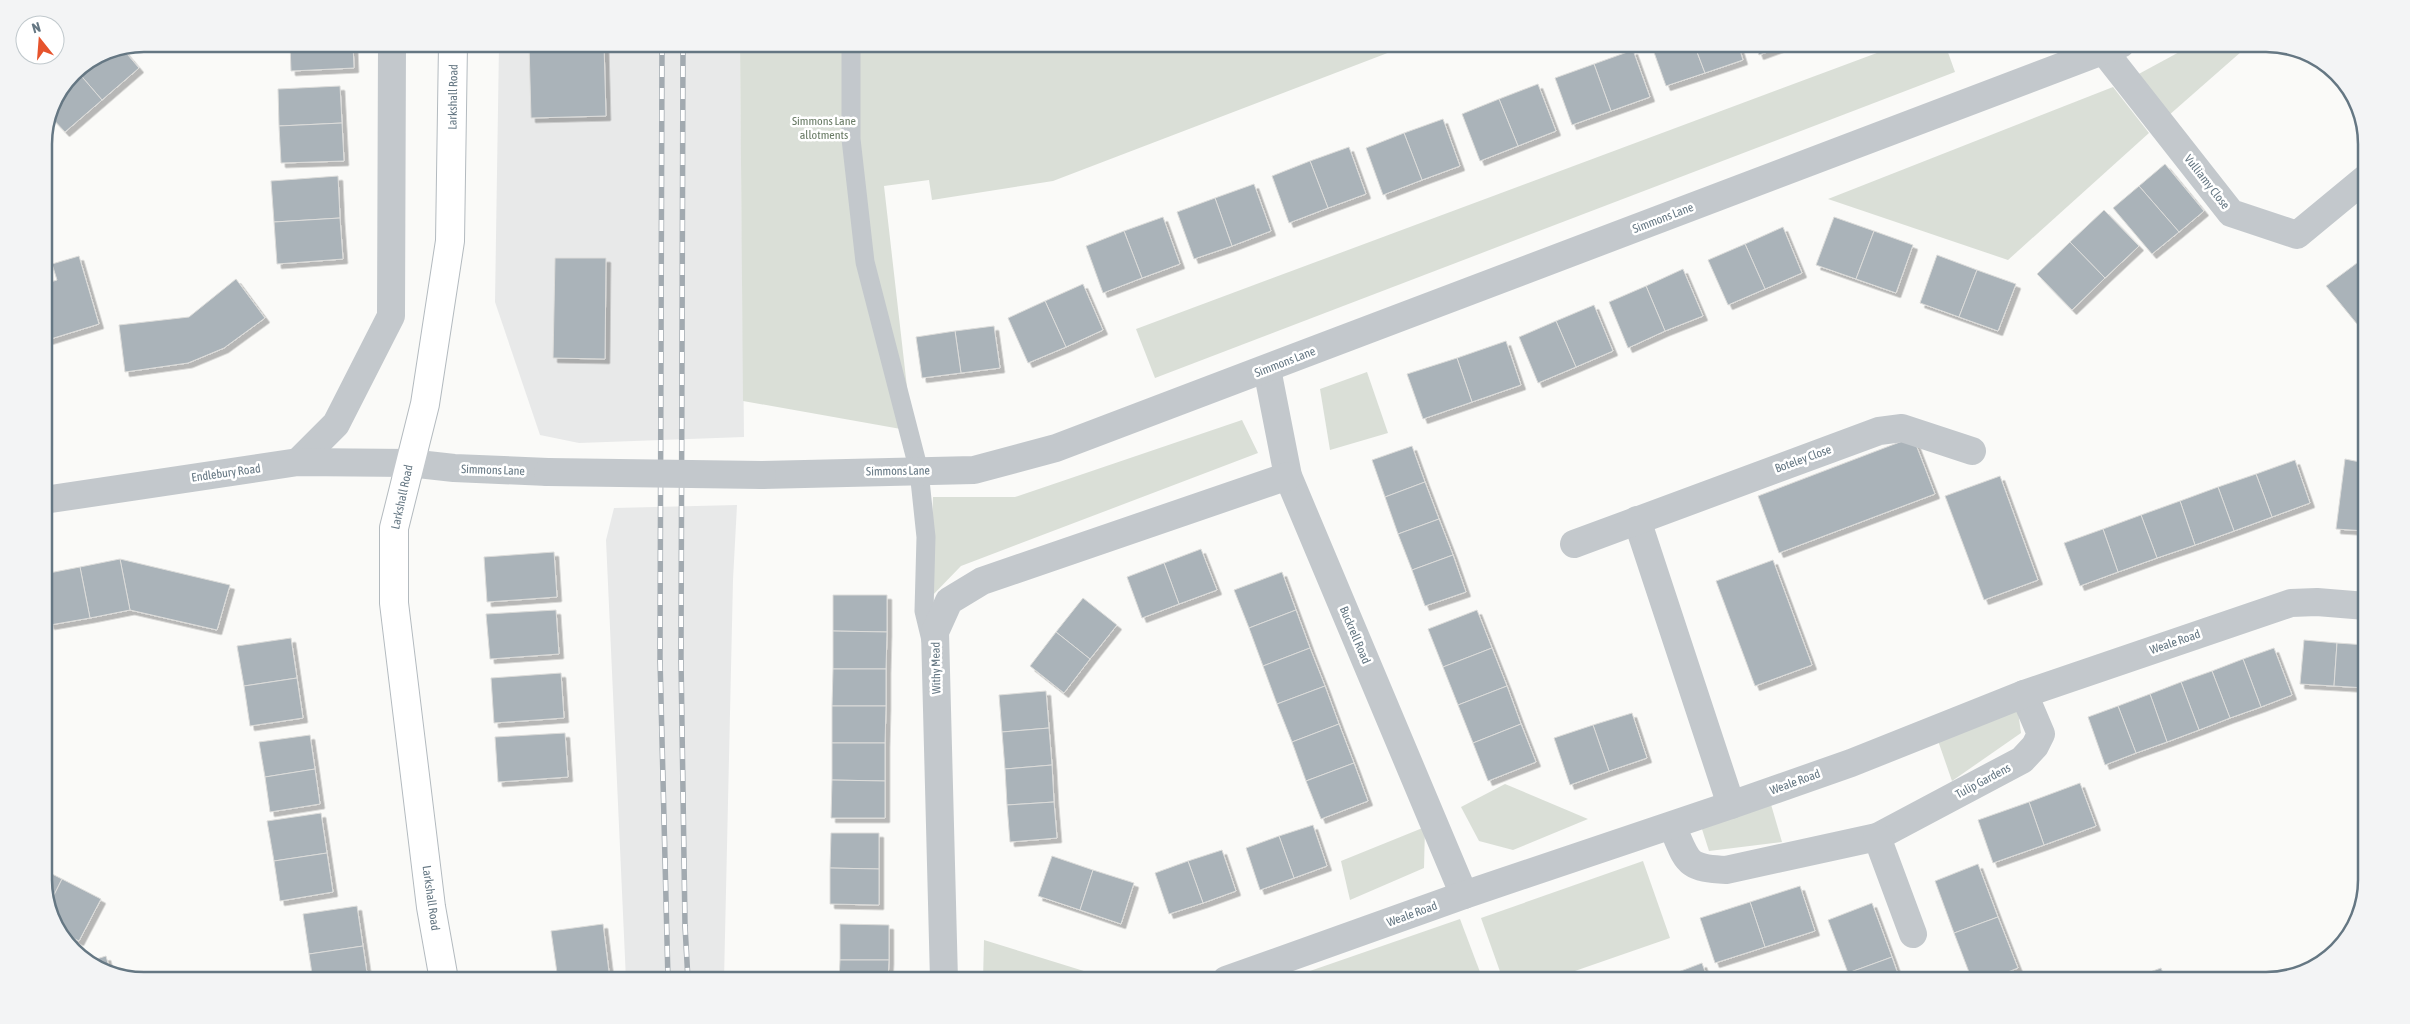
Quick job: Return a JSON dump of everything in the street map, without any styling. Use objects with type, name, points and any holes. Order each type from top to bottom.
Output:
[{"type":"main road","name":"Larkshall Road","points":[[443,972],[431,907],[394,603],[394,528],[408,463],[425,404],[450,241],[453,52]]},
{"type":"street","points":[[298,462],[336,424],[392,316],[392,52]]},
{"type":"street","name":"Simmons Lane","points":[[408,463],[454,468],[548,472],[762,475],[974,470],[1056,448],[2099,52]]},
{"type":"street","name":"Vulliamy Close","points":[[2116,52],[2231,214],[2297,234],[2357,185]]},
{"type":"street","name":"Buckrell Road","points":[[1267,369],[1288,476],[1464,895]]},
{"type":"street","name":"Boteley Close","points":[[1574,544],[1879,431],[1902,428],[1972,451]]},
{"type":"street","name":"Endlebury Road","points":[[53,499],[298,462],[408,463]]},
{"type":"street","name":"Withy Mead","points":[[944,972],[935,632],[949,602],[982,581],[1288,476]]},
{"type":"street","points":[[1637,520],[1731,806]]},
{"type":"street","name":"Weale Road","points":[[1248,972],[1464,895],[1731,806],[1850,763],[2024,694],[2291,603],[2317,602],[2358,605]]},
{"type":"street","name":"Tulip Gardens","points":[[1672,826],[1688,860],[1700,869],[1726,870],[1876,837],[2022,760],[2035,746],[2041,734],[2024,694]]},
{"type":"street","points":[[1876,837],[1913,934]]},
{"type":"lane","points":[[851,52],[851,139],[865,262],[919,471],[926,537],[924,611],[931,640],[935,641]]},
{"type":"shaded area","points":[[499,52],[740,52],[744,437],[579,443],[540,435],[495,302]]},
{"type":"shaded area","points":[[737,505],[733,580],[724,972],[626,972],[606,540],[614,508]]},
{"type":"green space","name":"Simmons Lane allotments","points":[[740,52],[1390,52],[1053,181],[932,200],[929,180],[884,186],[912,431],[743,401]]},
{"type":"green space","points":[[1880,52],[1948,52],[1955,72],[1155,378],[1136,329]]},
{"type":"green space","points":[[2179,52],[2241,52],[2168,116],[2135,76]]},
{"type":"green space","points":[[2113,87],[2149,133],[2008,260],[1828,199]]},
{"type":"green space","points":[[1367,372],[1388,433],[1330,450],[1320,389]]},
{"type":"green space","points":[[1242,420],[1258,453],[961,566],[929,599],[933,497],[1015,497]]},
{"type":"green space","points":[[2017,704],[2021,733],[1952,781],[1936,735]]},
{"type":"green space","points":[[1505,784],[1588,819],[1513,850],[1479,841],[1461,807]]},
{"type":"green space","points":[[1770,801],[1782,842],[1709,851],[1701,826]]},
{"type":"green space","points":[[1425,827],[1424,868],[1350,900],[1341,861]]},
{"type":"green space","points":[[1643,861],[1670,938],[1572,972],[1500,972],[1481,918]]},
{"type":"green space","points":[[1460,919],[1480,972],[1307,972]]},
{"type":"green space","points":[[984,940],[1087,972],[983,972]]},
{"type":"building","points":[[290,52],[353,52],[354,68],[291,71]]},
{"type":"building","points":[[529,52],[604,52],[606,116],[531,118]]},
{"type":"building","points":[[1627,52],[1634,52],[1650,97],[1611,111],[1594,64]]},
{"type":"building","points":[[1654,52],[1697,52],[1705,73],[1666,86]]},
{"type":"building","points":[[1697,52],[1740,52],[1743,60],[1705,73]]},
{"type":"building","points":[[127,54],[139,68],[102,100],[82,77],[109,59]]},
{"type":"building","points":[[1594,64],[1611,111],[1572,125],[1555,78]]},
{"type":"building","points":[[82,77],[102,100],[65,132],[56,122],[59,109],[71,88]]},
{"type":"building","points":[[1538,84],[1556,131],[1518,146],[1499,99]]},
{"type":"building","points":[[340,86],[342,123],[279,126],[278,89]]},
{"type":"building","points":[[1499,99],[1518,146],[1480,161],[1462,114]]},
{"type":"building","points":[[1443,119],[1460,166],[1422,180],[1404,133]]},
{"type":"building","points":[[342,123],[344,161],[281,163],[279,126]]},
{"type":"building","points":[[1404,133],[1422,180],[1383,195],[1366,148]]},
{"type":"building","points":[[1349,147],[1366,194],[1328,208],[1310,161]]},
{"type":"building","points":[[1310,161],[1328,208],[1289,223],[1272,176]]},
{"type":"building","points":[[2165,164],[2204,211],[2179,232],[2139,186]]},
{"type":"building","points":[[338,176],[340,218],[274,222],[271,181]]},
{"type":"building","points":[[1254,184],[1271,231],[1232,246],[1215,198]]},
{"type":"building","points":[[2139,186],[2179,232],[2152,254],[2113,208]]},
{"type":"building","points":[[1215,198],[1232,246],[1194,259],[1177,212]]},
{"type":"building","points":[[2104,210],[2139,246],[2105,278],[2070,242]]},
{"type":"building","points":[[1163,217],[1180,264],[1142,278],[1124,231]]},
{"type":"building","points":[[1834,217],[1874,231],[1856,279],[1816,265]]},
{"type":"building","points":[[340,218],[343,259],[277,264],[274,222]]},
{"type":"building","points":[[1783,227],[1802,273],[1765,289],[1745,244]]},
{"type":"building","points":[[1124,231],[1142,278],[1103,293],[1086,246]]},
{"type":"building","points":[[1874,231],[1913,245],[1896,293],[1856,279]]},
{"type":"building","points":[[2070,242],[2105,278],[2072,310],[2037,274]]},
{"type":"building","points":[[1745,244],[1765,289],[1728,305],[1708,260]]},
{"type":"building","points":[[1937,255],[1977,270],[1959,317],[1920,303]]},
{"type":"building","points":[[79,256],[99,324],[53,338],[53,281],[57,280],[53,264]]},
{"type":"building","points":[[555,258],[606,258],[605,359],[553,358]]},
{"type":"building","points":[[2357,263],[2357,324],[2326,286]]},
{"type":"building","points":[[1683,269],[1703,316],[1665,331],[1646,286]]},
{"type":"building","points":[[1977,270],[2016,284],[1998,331],[1959,317]]},
{"type":"building","points":[[236,279],[265,318],[224,348],[188,363],[125,372],[119,325],[189,317]]},
{"type":"building","points":[[1083,284],[1103,330],[1066,347],[1045,301]]},
{"type":"building","points":[[1646,286],[1665,331],[1628,348],[1609,302]]},
{"type":"building","points":[[1045,301],[1066,347],[1028,363],[1008,318]]},
{"type":"building","points":[[1594,305],[1613,351],[1576,367],[1556,321]]},
{"type":"building","points":[[1556,321],[1576,367],[1538,383],[1519,337]]},
{"type":"building","points":[[994,326],[1000,368],[961,373],[955,331]]},
{"type":"building","points":[[955,331],[961,373],[922,378],[916,337]]},
{"type":"building","points":[[1506,341],[1521,385],[1472,402],[1457,358]]},
{"type":"building","points":[[1457,358],[1472,402],[1423,419],[1407,374]]},
{"type":"building","points":[[1913,437],[1935,494],[1779,553],[1758,496]]},
{"type":"building","points":[[1412,446],[1425,482],[1385,497],[1372,460]]},
{"type":"building","points":[[2345,459],[2357,461],[2358,530],[2336,529]]},
{"type":"building","points":[[2295,460],[2310,503],[2272,517],[2256,474]]},
{"type":"building","points":[[2256,474],[2272,517],[2234,531],[2218,487]]},
{"type":"building","points":[[2000,476],[2038,580],[1984,600],[1945,496]]},
{"type":"building","points":[[1425,482],[1439,519],[1398,534],[1385,497]]},
{"type":"building","points":[[2218,487],[2234,531],[2195,545],[2180,501]]},
{"type":"building","points":[[2180,501],[2195,545],[2157,558],[2141,515]]},
{"type":"building","points":[[2141,515],[2157,558],[2118,572],[2103,529]]},
{"type":"building","points":[[1439,519],[1453,555],[1412,570],[1398,534]]},
{"type":"building","points":[[2103,529],[2118,572],[2080,586],[2064,543]]},
{"type":"building","points":[[1201,549],[1217,590],[1179,604],[1164,563]]},
{"type":"building","points":[[554,552],[557,597],[487,602],[484,557]]},
{"type":"building","points":[[1453,555],[1466,592],[1425,606],[1412,570]]},
{"type":"building","points":[[120,559],[230,585],[217,630],[130,610]]},
{"type":"building","points":[[120,559],[130,610],[90,618],[80,567]]},
{"type":"building","points":[[1773,560],[1812,665],[1755,686],[1716,581]]},
{"type":"building","points":[[1164,563],[1179,604],[1142,618],[1127,577]]},
{"type":"building","points":[[80,567],[90,618],[53,624],[53,572]]},
{"type":"building","points":[[1282,572],[1296,610],[1249,628],[1234,590]]},
{"type":"building","points":[[833,595],[887,595],[887,632],[833,631]]},
{"type":"building","points":[[1083,598],[1117,625],[1090,659],[1056,632]]},
{"type":"building","points":[[556,610],[559,654],[490,659],[486,614]]},
{"type":"building","points":[[1296,610],[1310,648],[1263,666],[1249,628]]},
{"type":"building","points":[[1477,610],[1492,648],[1443,667],[1428,629]]},
{"type":"building","points":[[833,631],[887,632],[886,669],[833,669]]},
{"type":"building","points":[[1056,632],[1090,659],[1064,693],[1030,666]]},
{"type":"building","points":[[291,638],[297,678],[244,686],[237,646]]},
{"type":"building","points":[[2304,640],[2337,643],[2334,686],[2300,684]]},
{"type":"building","points":[[2337,643],[2358,644],[2358,687],[2334,686]]},
{"type":"building","points":[[1310,648],[1325,686],[1277,704],[1263,666]]},
{"type":"building","points":[[1492,648],[1507,686],[1458,705],[1443,667]]},
{"type":"building","points":[[2274,648],[2292,695],[2261,707],[2243,659]]},
{"type":"building","points":[[2243,659],[2261,707],[2230,718],[2212,671]]},
{"type":"building","points":[[833,669],[886,669],[886,706],[832,706]]},
{"type":"building","points":[[2212,671],[2230,718],[2199,730],[2181,682]]},
{"type":"building","points":[[561,673],[564,718],[494,723],[491,678]]},
{"type":"building","points":[[297,678],[303,718],[250,726],[244,686]]},
{"type":"building","points":[[2181,682],[2199,730],[2167,742],[2150,694]]},
{"type":"building","points":[[1325,686],[1339,724],[1292,742],[1277,704]]},
{"type":"building","points":[[1507,686],[1521,724],[1473,743],[1458,705]]},
{"type":"building","points":[[1046,691],[1049,728],[1002,732],[999,695]]},
{"type":"building","points":[[2150,694],[2167,742],[2136,753],[2118,706]]},
{"type":"building","points":[[832,706],[886,706],[885,743],[832,743]]},
{"type":"building","points":[[2118,706],[2136,753],[2105,765],[2088,717]]},
{"type":"building","points":[[1632,713],[1647,758],[1609,771],[1593,725]]},
{"type":"building","points":[[1339,724],[1354,763],[1306,781],[1292,742]]},
{"type":"building","points":[[1521,724],[1536,762],[1488,781],[1473,743]]},
{"type":"building","points":[[1593,725],[1609,771],[1570,785],[1554,738]]},
{"type":"building","points":[[1049,728],[1052,765],[1005,769],[1002,732]]},
{"type":"building","points":[[565,733],[568,777],[498,782],[495,737]]},
{"type":"building","points":[[310,735],[315,769],[265,777],[259,742]]},
{"type":"building","points":[[832,743],[885,743],[885,781],[832,780]]},
{"type":"building","points":[[1354,763],[1368,801],[1321,819],[1306,781]]},
{"type":"building","points":[[1052,765],[1054,802],[1007,805],[1005,769]]},
{"type":"building","points":[[315,769],[320,804],[270,812],[265,777]]},
{"type":"building","points":[[832,780],[885,781],[885,818],[831,818]]},
{"type":"building","points":[[2080,783],[2096,826],[2044,845],[2029,802]]},
{"type":"building","points":[[1054,802],[1057,838],[1010,842],[1007,805]]},
{"type":"building","points":[[2029,802],[2044,845],[1993,863],[1978,820]]},
{"type":"building","points":[[321,813],[327,853],[274,861],[267,821]]},
{"type":"building","points":[[1313,825],[1327,866],[1294,878],[1279,836]]},
{"type":"building","points":[[831,833],[879,833],[879,869],[830,868]]},
{"type":"building","points":[[1279,836],[1294,878],[1260,890],[1246,848]]},
{"type":"building","points":[[1222,850],[1236,891],[1203,903],[1188,861]]},
{"type":"building","points":[[327,853],[333,892],[280,901],[274,861]]},
{"type":"building","points":[[1052,856],[1093,870],[1080,910],[1038,896]]},
{"type":"building","points":[[1188,861],[1203,903],[1169,914],[1155,873]]},
{"type":"building","points":[[1978,864],[1998,917],[1954,933],[1935,881]]},
{"type":"building","points":[[830,868],[879,869],[879,905],[830,904]]},
{"type":"building","points":[[1093,870],[1134,883],[1121,924],[1080,910]]},
{"type":"building","points":[[53,874],[62,879],[54,895]]},
{"type":"building","points":[[62,879],[101,899],[79,941],[74,938],[68,931],[57,909],[54,895]]},
{"type":"building","points":[[1800,886],[1815,931],[1765,947],[1750,902]]},
{"type":"building","points":[[1750,902],[1765,947],[1715,963],[1700,918]]},
{"type":"building","points":[[1872,903],[1892,957],[1848,972],[1828,920]]},
{"type":"building","points":[[357,906],[363,946],[309,954],[303,914]]},
{"type":"building","points":[[1998,917],[2018,968],[2008,972],[1969,972],[1954,933]]},
{"type":"building","points":[[603,924],[609,972],[557,972],[551,931]]},
{"type":"building","points":[[840,924],[889,925],[889,960],[840,960]]},
{"type":"building","points":[[363,946],[367,972],[312,972],[309,954]]},
{"type":"building","points":[[106,956],[108,965],[104,962],[98,959]]},
{"type":"building","points":[[1892,957],[1897,972],[1851,972]]},
{"type":"building","points":[[840,960],[889,960],[888,972],[839,972]]},
{"type":"building","points":[[1702,963],[1705,972],[1678,972]]},
{"type":"building","points":[[2161,968],[2163,972],[2150,972]]},
{"type":"railway","points":[[662,52],[660,659],[668,972]]},
{"type":"railway","points":[[683,52],[681,659],[685,926],[688,972]]}]
